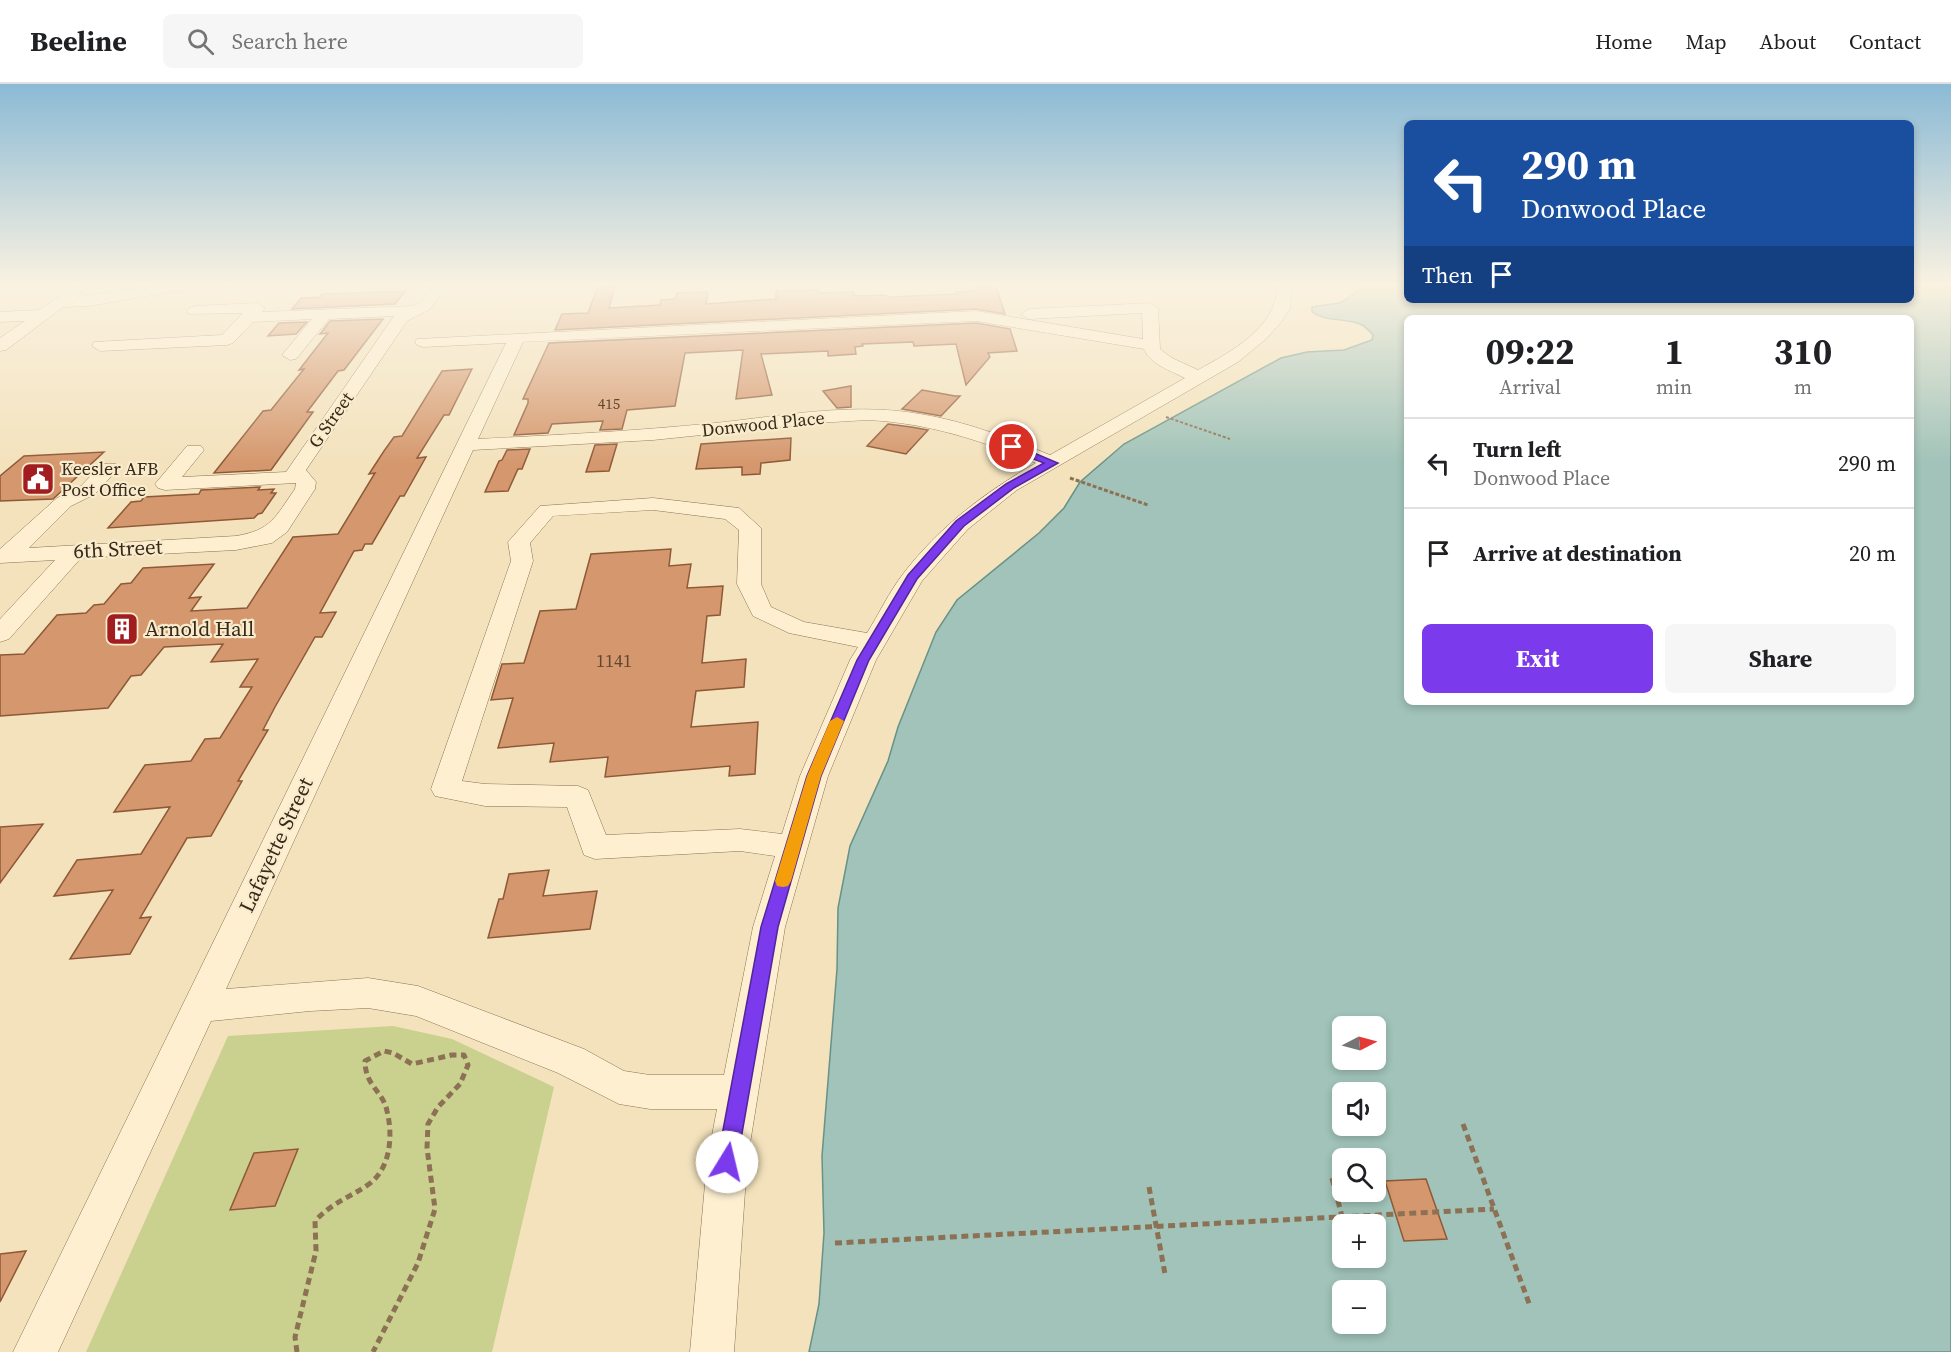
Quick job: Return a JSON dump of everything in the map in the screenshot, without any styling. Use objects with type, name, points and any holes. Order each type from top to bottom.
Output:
[{"type":"street","points":[[100,346],[117,345]]},
{"type":"street","points":[[290,355],[298,345]]},
{"type":"street","name":"G Street","points":[[236,543],[264,538],[279,527],[305,489],[306,482],[296,471],[382,345]]},
{"type":"street","name":"Lafayette Street","points":[[35,1352],[514,345]]},
{"type":"street","points":[[1148,345],[1153,346],[1152,351],[1156,355],[1198,377]]},
{"type":"street","points":[[712,1352],[727,1162],[769,927],[814,776],[863,660],[912,578],[960,524],[1010,486],[1061,471],[1248,345]]},
{"type":"street","name":"Donwood Place","points":[[465,445],[660,434],[796,419],[884,416],[918,419],[971,430],[1061,471]]},
{"type":"street","points":[[194,450],[165,484],[301,477]]},
{"type":"street","points":[[5,555],[64,502],[88,490],[110,468]]},
{"type":"street","points":[[792,847],[740,840],[595,847],[578,797],[485,795],[445,789],[522,561],[519,542],[547,510],[653,504],[731,513],[750,528],[749,584],[761,610],[798,627],[874,642]]},
{"type":"street","name":"6th Street","points":[[5,555],[236,543]]},
{"type":"street","points":[[0,634],[76,550]]},
{"type":"street","points":[[200,1007],[368,993],[418,1001],[572,1061],[619,1087],[650,1092],[738,1092]]},
{"type":"path","points":[[1164,416],[1230,439]]},
{"type":"path","points":[[1061,471],[1148,505]]},
{"type":"path","points":[[297,1352],[296,1337],[316,1251],[315,1221],[327,1207],[371,1183],[386,1161],[391,1137],[387,1108],[365,1074],[365,1061],[377,1051],[388,1051],[412,1064],[452,1055],[464,1056],[468,1065],[460,1084],[438,1107],[428,1124],[427,1149],[435,1209],[418,1263],[373,1352]]},
{"type":"path","points":[[1463,1124],[1530,1306]]},
{"type":"path","points":[[1149,1187],[1165,1274]]},
{"type":"path","points":[[1386,1218],[1494,1209]]},
{"type":"path","points":[[835,1243],[1157,1227],[1332,1221]]},
{"type":"green space","points":[[393,1026],[452,1039],[554,1087],[492,1352],[86,1352],[228,1036]]},
{"type":"water","points":[[1358,345],[1404,345],[1404,705],[1914,705],[1914,345],[1951,345],[1951,1352],[809,1352],[819,1304],[824,1233],[822,1156],[837,969],[838,908],[850,846],[888,761],[898,727],[936,632],[957,600],[1039,533],[1064,508],[1080,482],[1124,444],[1281,358],[1307,352],[1344,350]]},
{"type":"building","points":[[318,345],[363,345],[344,370],[338,371],[307,412],[313,412],[271,470],[214,473],[263,411],[271,410],[304,369],[299,370]]},
{"type":"building","points":[[548,345],[863,346],[855,347],[856,354],[828,356],[828,351],[761,354],[772,395],[736,399],[743,350],[685,353],[675,406],[627,410],[622,429],[600,430],[603,421],[552,424],[548,433],[514,435],[528,403],[528,399],[523,399]]},
{"type":"building","points":[[956,345],[1015,345],[1017,351],[988,353],[990,357],[966,385]]},
{"type":"building","points":[[472,369],[449,415],[444,415],[417,458],[426,457],[404,496],[400,496],[372,544],[365,544],[362,550],[354,551],[320,613],[336,612],[322,637],[315,637],[275,707],[263,730],[268,730],[238,781],[242,781],[211,836],[187,838],[140,918],[151,917],[130,954],[70,959],[113,890],[54,896],[77,860],[141,854],[170,807],[114,812],[145,765],[191,761],[205,739],[220,738],[252,687],[240,687],[258,659],[211,662],[223,644],[164,647],[141,675],[131,676],[108,708],[0,716],[0,655],[24,654],[57,615],[86,613],[94,605],[104,604],[121,584],[131,583],[143,568],[214,564],[189,598],[201,597],[191,611],[247,608],[293,537],[338,534],[375,473],[369,474],[394,437],[402,436],[442,371]]},
{"type":"building","points":[[851,386],[851,407],[837,408],[823,391]]},
{"type":"building","points":[[922,390],[960,396],[941,416],[902,409]]},
{"type":"building","points":[[888,424],[928,430],[906,454],[867,446]]},
{"type":"building","points":[[791,438],[790,460],[761,463],[760,474],[742,475],[742,467],[696,469],[701,444]]},
{"type":"building","points":[[617,444],[609,471],[586,472],[595,445]]},
{"type":"building","points":[[530,449],[522,469],[518,469],[508,491],[485,492],[499,461],[502,460],[507,450]]},
{"type":"building","name":"Keesler AFB Post Office","points":[[104,452],[53,499],[0,501],[0,476],[24,456]]},
{"type":"building","points":[[260,487],[258,490],[274,489],[271,493],[276,493],[262,513],[254,518],[108,528],[131,502],[141,501],[144,497],[199,494],[201,490]]},
{"type":"building","points":[[671,549],[669,566],[691,564],[687,588],[723,586],[720,615],[707,616],[702,663],[746,659],[744,687],[696,691],[691,727],[758,722],[755,774],[729,776],[730,766],[605,777],[608,757],[550,762],[554,743],[498,748],[513,698],[491,700],[502,664],[524,663],[540,611],[576,609],[591,554]]},
{"type":"building","points":[[43,824],[0,883],[0,827]]},
{"type":"building","points":[[549,870],[543,896],[597,891],[590,929],[488,938],[499,899],[503,899],[509,874]]},
{"type":"building","points":[[298,1149],[275,1206],[230,1210],[254,1153]]},
{"type":"building","points":[[1426,1179],[1447,1239],[1404,1241],[1386,1181]]},
{"type":"building","points":[[26,1251],[0,1302],[0,1254]]},
{"type":"slow traffic","points":[[783,881],[814,776],[837,721]]},
{"type":"place","name":"Keesler AFB Post Office","points":[[38,479]]},
{"type":"place","name":"Arnold Hall","points":[[122,629]]},
{"type":"route","points":[[727,1162],[769,927],[814,776],[863,660],[912,578],[960,524],[1010,486],[1053,463],[1012,447]]}]
